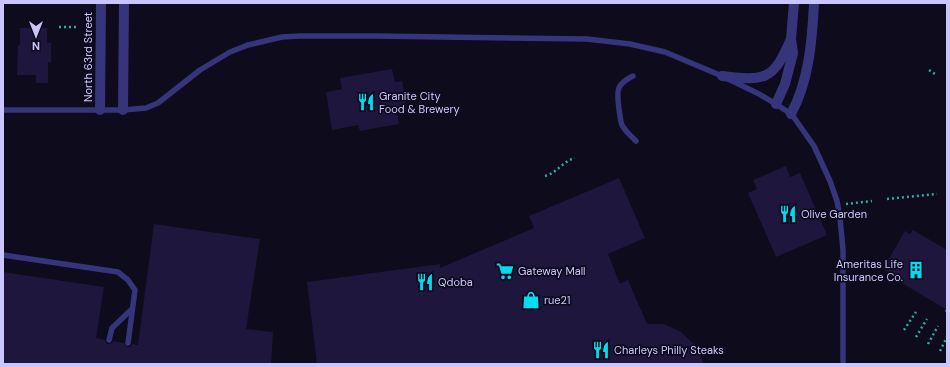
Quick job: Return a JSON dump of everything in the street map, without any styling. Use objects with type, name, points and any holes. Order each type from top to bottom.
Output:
[{"type":"street","name":"North 63rd Street","points":[[100,110],[101,3]]},
{"type":"street","points":[[124,3],[124,110]]},
{"type":"street","points":[[776,104],[785,84],[793,53],[791,39],[794,3]]},
{"type":"street","points":[[791,114],[799,96],[809,59],[814,3]]},
{"type":"street","points":[[722,76],[748,79],[761,77],[772,72],[783,59],[791,39]]},
{"type":"lane","points":[[3,110],[124,110],[146,108],[158,102],[215,60],[242,47],[265,40],[300,36],[555,38],[610,41],[665,52],[722,76],[776,104],[791,114],[804,130],[814,146],[830,181],[837,201],[840,218],[843,250],[843,364]]},
{"type":"lane","points":[[633,76],[624,80],[617,92],[622,124],[625,131],[636,141]]},
{"type":"lane","points":[[3,255],[118,272],[128,280],[135,290],[128,343]]},
{"type":"lane","points":[[109,340],[112,328],[132,309]]},
{"type":"path","points":[[59,27],[78,27]]},
{"type":"path","points":[[929,70],[935,74]]},
{"type":"path","points":[[545,176],[550,175],[575,158]]},
{"type":"path","points":[[887,199],[937,194]]},
{"type":"path","points":[[850,204],[872,201]]},
{"type":"path","points":[[904,330],[916,312]]},
{"type":"path","points":[[916,337],[927,319]]},
{"type":"path","points":[[928,344],[938,326]]},
{"type":"path","points":[[940,351],[947,338]]},
{"type":"building","points":[[20,28],[47,28],[47,43],[51,43],[51,62],[48,62],[48,83],[36,83],[36,75],[17,75]]},
{"type":"building","name":"Granite City Food & Brewery","points":[[392,69],[395,82],[402,81],[407,111],[397,113],[399,124],[360,131],[358,125],[332,130],[326,92],[342,89],[340,78]]},
{"type":"building","name":"Olive Garden","points":[[786,166],[790,177],[800,173],[827,235],[776,257],[748,193],[757,189],[753,180]]},
{"type":"building","name":"Gateway Mall","points":[[619,178],[645,238],[608,254],[620,284],[628,280],[647,324],[664,324],[681,332],[696,346],[704,364],[317,364],[307,282],[440,264],[440,268],[534,228],[529,216]]},
{"type":"building","points":[[154,224],[260,239],[246,329],[273,332],[271,364],[3,364],[3,272],[104,287],[96,338],[105,340],[108,344],[112,343],[113,341],[124,343],[127,347],[130,347],[132,344],[138,345]]},
{"type":"building","name":"Ameritas Life Insurance Co.","points":[[913,230],[947,250],[947,310],[887,274],[888,272],[883,269],[905,231],[910,234]]},
{"type":"place","name":"Granite City Food & Brewery","points":[[366,102]]},
{"type":"place","name":"Olive Garden","points":[[788,214]]},
{"type":"place","name":"Ameritas Life Insurance Co.","points":[[916,270]]},
{"type":"place","name":"Gateway Mall","points":[[505,271]]},
{"type":"place","name":"Qdoba","points":[[425,282]]},
{"type":"place","name":"rue21","points":[[531,300]]},
{"type":"place","name":"Charleys Philly Steaks","points":[[601,350]]}]
